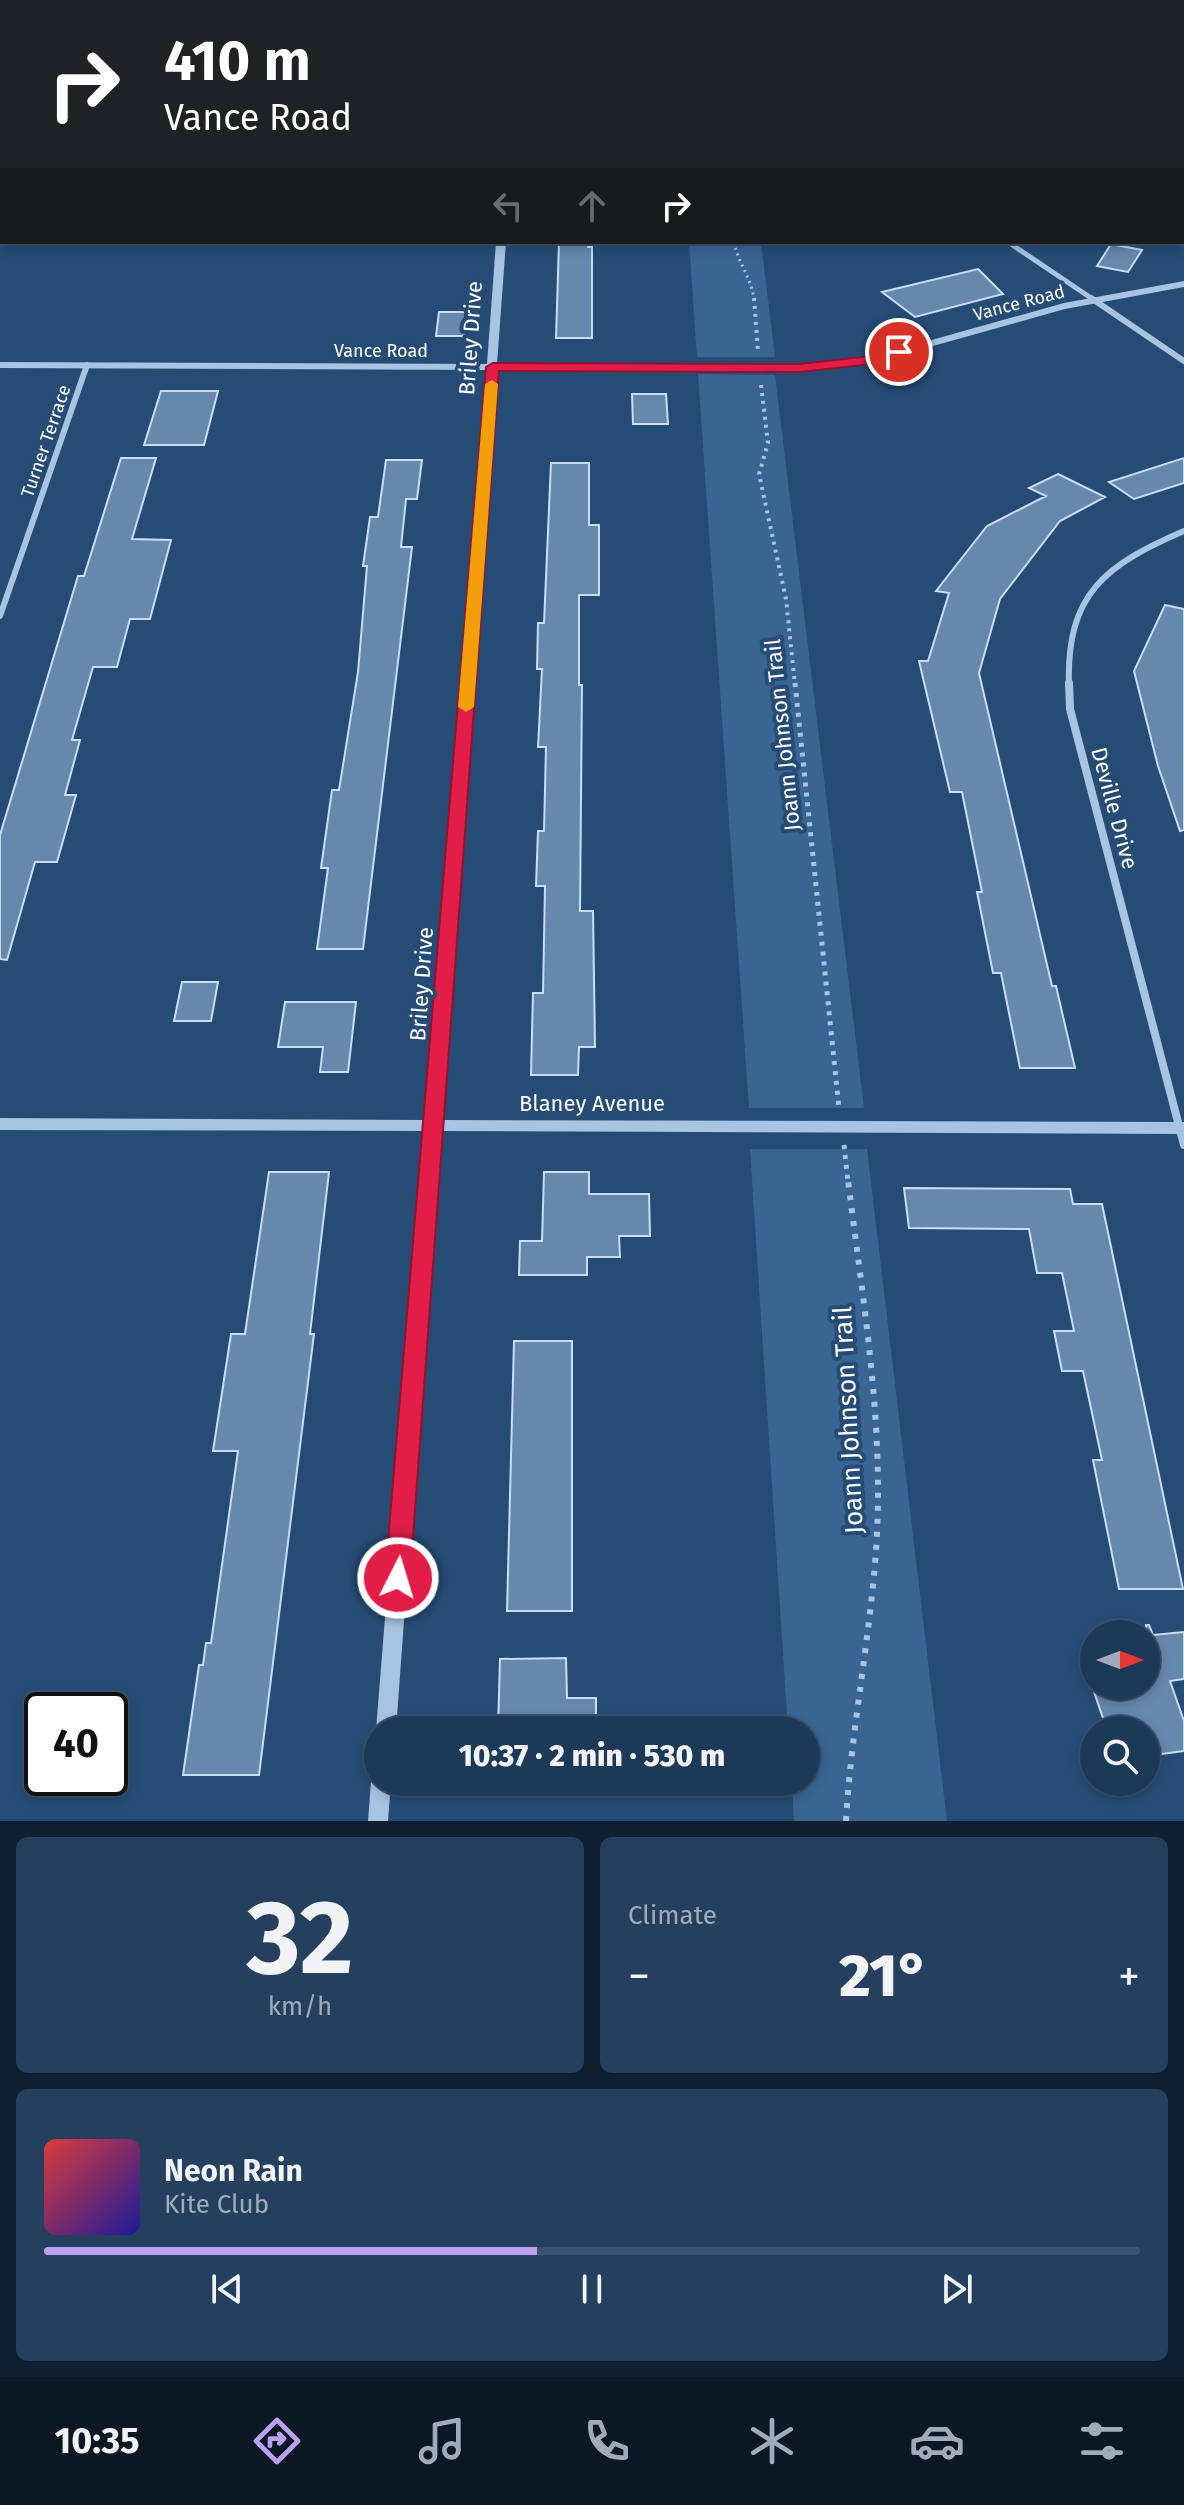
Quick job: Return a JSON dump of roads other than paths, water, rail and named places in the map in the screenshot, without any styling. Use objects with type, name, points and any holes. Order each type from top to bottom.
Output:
[{"type":"street","name":"Briley Drive","points":[[387,1716],[501,244]]},
{"type":"street","points":[[1011,244],[1184,361]]},
{"type":"street","name":"Vance Road","points":[[0,365],[800,368],[872,360],[1095,300],[1184,284]]},
{"type":"street","name":"Turner Terrace","points":[[0,616],[87,365]]},
{"type":"street","name":"Deville Drive","points":[[1184,531],[1125,558],[1100,578],[1082,602],[1067,655],[1070,709],[1184,1145]]},
{"type":"street","name":"Blaney Avenue","points":[[0,1124],[1182,1128]]},
{"type":"street","points":[[378,1821],[380,1796]]}]
